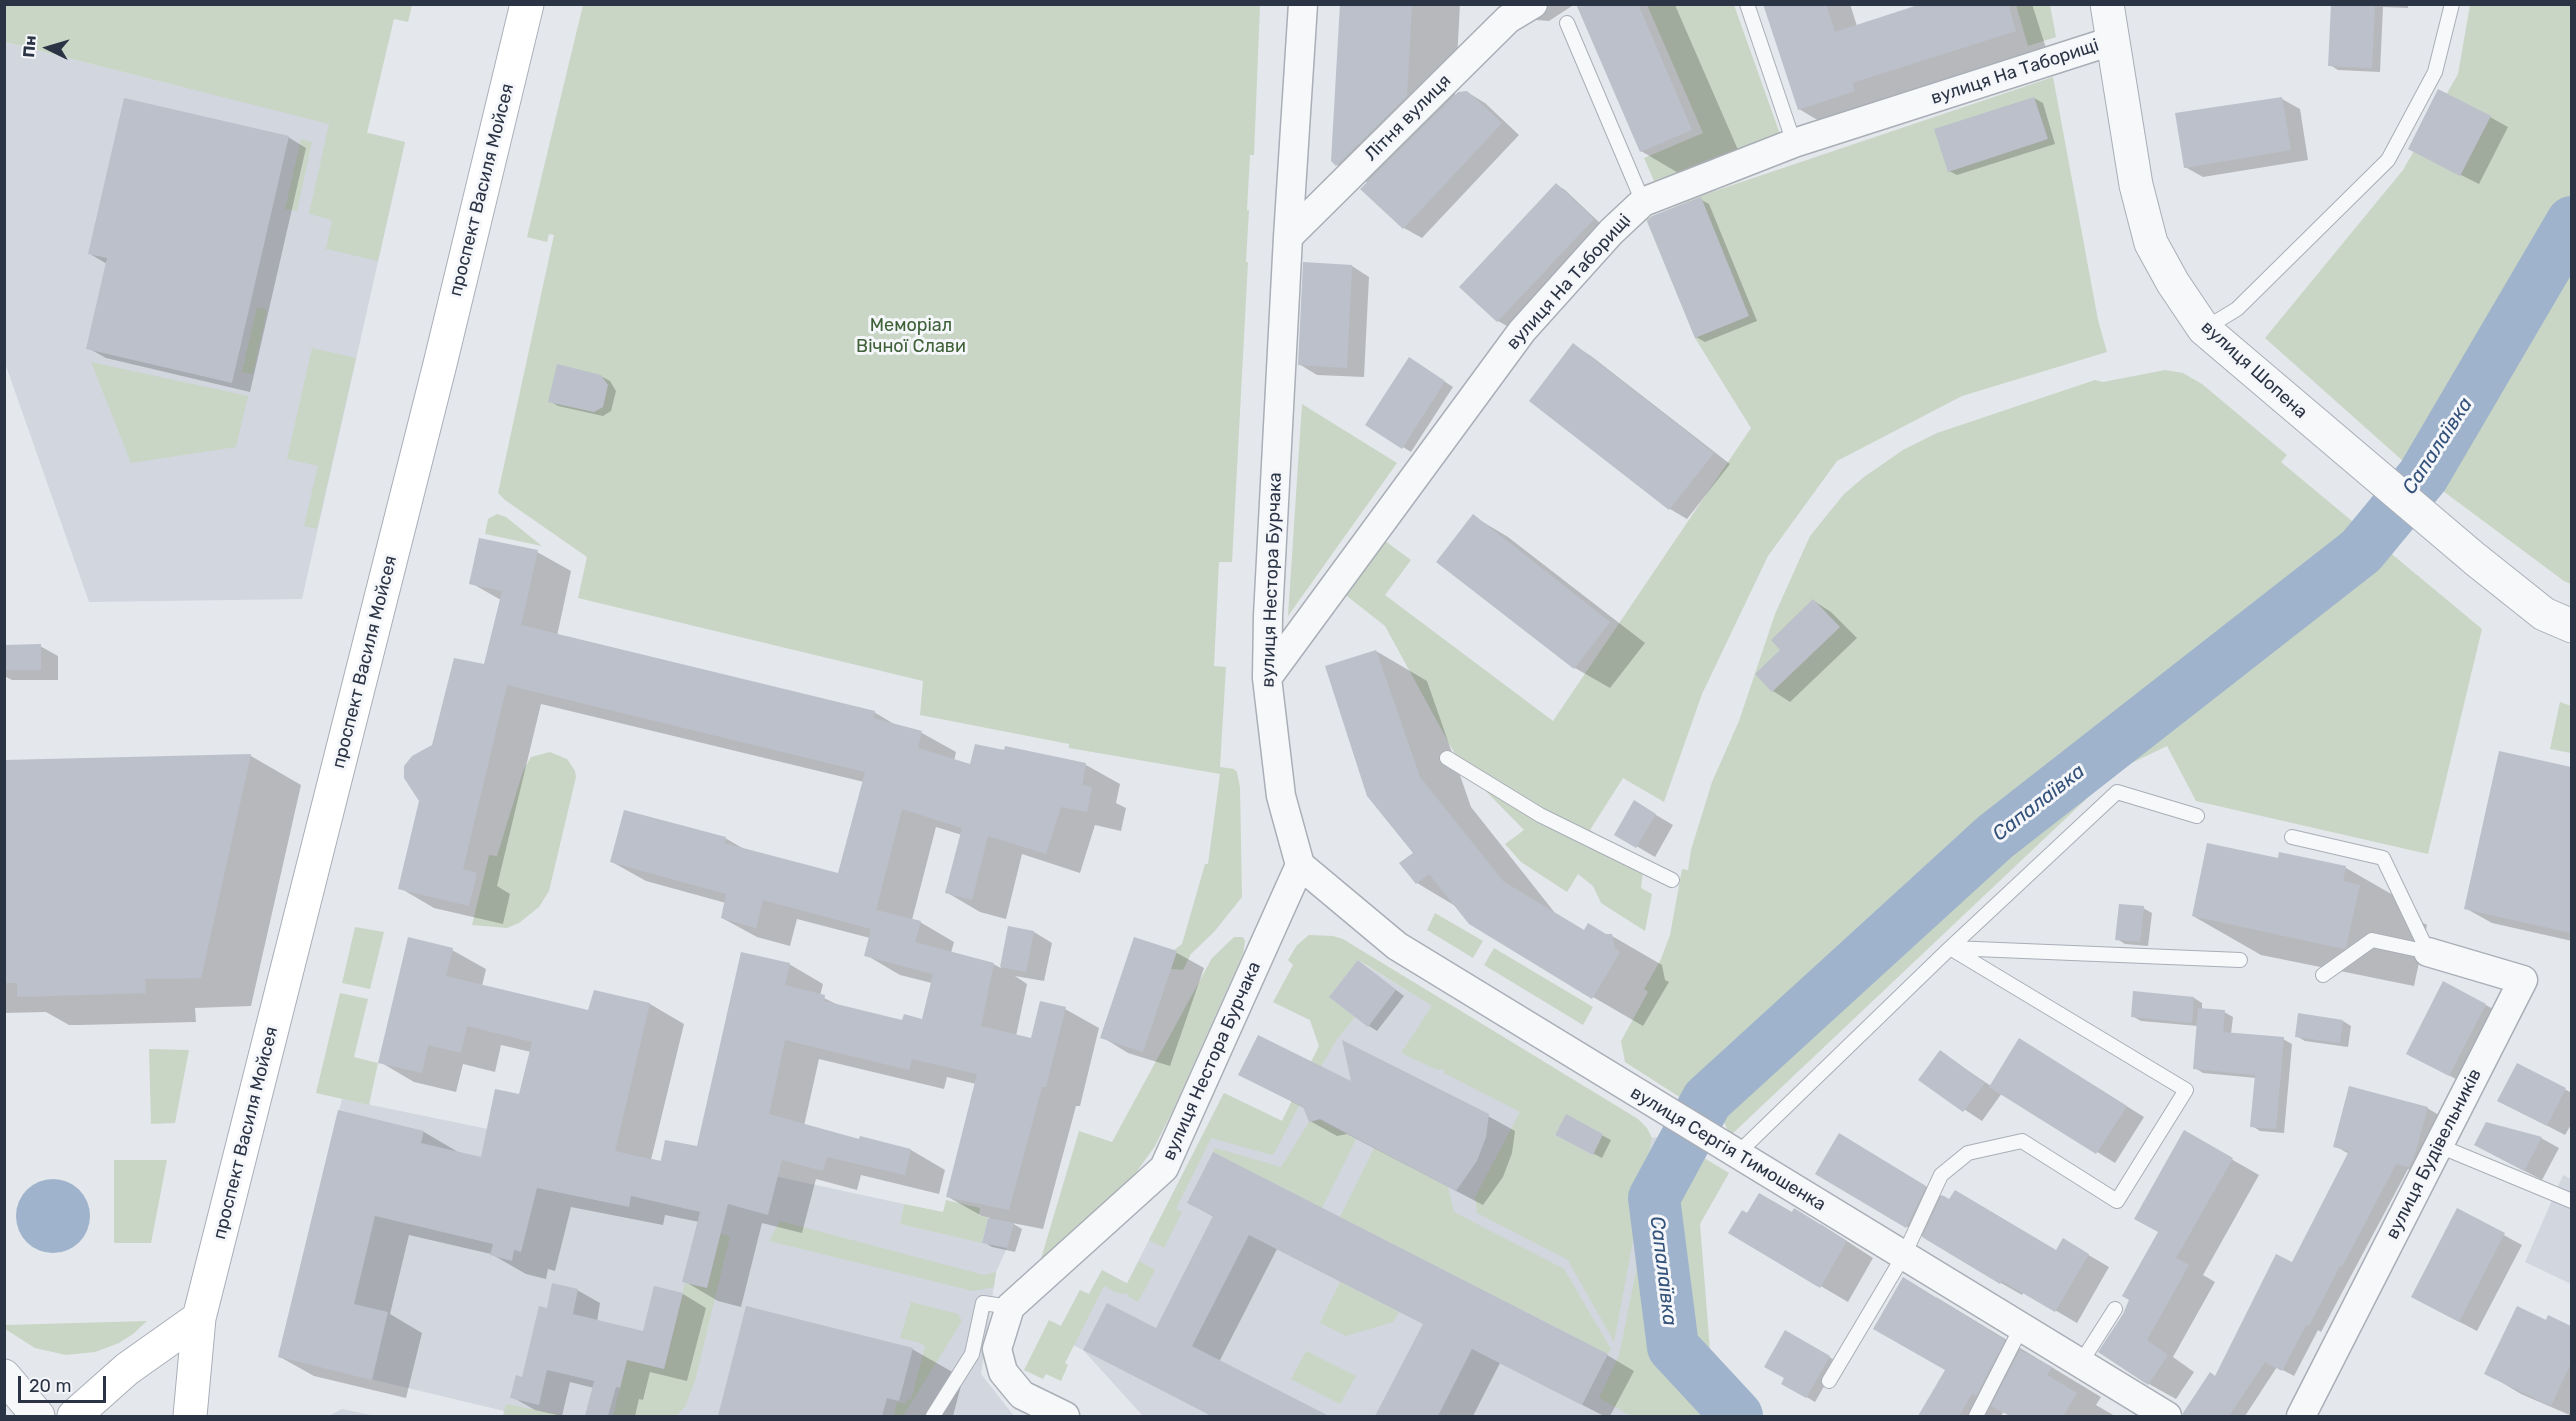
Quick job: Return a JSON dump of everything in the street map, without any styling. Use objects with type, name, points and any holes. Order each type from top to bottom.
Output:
[{"type":"main road","name":"проспект Василя Мойсея","points":[[190,1416],[199,1318],[440,364],[527,4]]},
{"type":"main road","points":[[74,1416],[127,1369],[199,1318]]},
{"type":"street","name":"вулиця Нестора Бурчака","points":[[997,1305],[1164,1168],[1300,866],[1281,796],[1267,678],[1268,616],[1288,237],[1303,4]]},
{"type":"street","name":"Літня вулиця","points":[[1288,237],[1508,19],[1533,4]]},
{"type":"street","name":"вулиця Шопена","points":[[2107,4],[2136,185],[2151,243],[2173,283],[2204,329],[2475,559],[2544,614],[2571,626]]},
{"type":"street","name":"вулиця На Таборищі","points":[[1267,678],[1522,331],[1611,232],[1643,202],[1794,143],[2112,41]]},
{"type":"street","name":"вулиця Сергія Тимошенка","points":[[1300,866],[1397,946],[2167,1416]]},
{"type":"street","name":"вулиця Будівельників","points":[[2301,1416],[2523,980],[2428,952]]},
{"type":"street","points":[[997,1305],[997,1349],[1003,1372],[1022,1395],[1065,1416]]},
{"type":"street","points":[[4,1377],[38,1416]]},
{"type":"lane","points":[[1747,4],[1794,143]]},
{"type":"lane","points":[[2204,329],[2237,309],[2388,160],[2435,72],[2452,4]]},
{"type":"lane","points":[[1567,23],[1643,202]]},
{"type":"lane","points":[[1447,758],[1540,815],[1672,880]]},
{"type":"lane","points":[[1726,1148],[1950,948],[2117,792],[2197,816]]},
{"type":"lane","points":[[2292,837],[2383,858],[2428,952]]},
{"type":"lane","points":[[2323,975],[2372,940],[2428,952]]},
{"type":"lane","points":[[1950,948],[2240,960]]},
{"type":"lane","points":[[1829,1381],[1904,1255],[1941,1175],[1968,1153],[2022,1141],[2116,1201],[2186,1090],[1950,948]]},
{"type":"lane","points":[[2438,1146],[2571,1201]]},
{"type":"lane","points":[[933,1416],[972,1354],[997,1305]]},
{"type":"lane","points":[[2080,1364],[2115,1309]]},
{"type":"lane","points":[[1976,1416],[2022,1326]]},
{"type":"shaded area","points":[[4,42],[405,142],[302,599],[89,602],[5,363]]},
{"type":"shaded area","points":[[1343,952],[1433,1006],[1555,1135],[1610,1163],[1646,1168],[1652,1138],[1666,1135],[1655,1176],[1638,1264],[1700,1416],[1143,1416],[1083,1350],[1056,1336],[1080,1290],[1089,1294],[1102,1270],[1127,1283],[1224,1093],[1282,1121],[1319,1046],[1310,1020],[1273,1002]]},
{"type":"shaded area","points":[[342,1099],[629,1158],[630,1154],[660,1161],[663,1152],[904,1204],[900,1224],[1007,1248],[996,1272],[981,1374],[1014,1416],[503,1416],[504,1411],[278,1357]]},
{"type":"shaded area","points":[[2563,1175],[2571,1179],[2571,1284],[2525,1262]]},
{"type":"shaded area","points":[[342,1409],[376,1416],[329,1416]]},
{"type":"green space","points":[[4,5],[412,5],[408,22],[394,19],[367,133],[405,142],[378,261],[326,249],[332,220],[309,214],[329,124],[5,42]]},
{"type":"green space","name":"Меморіал Вічної Слави","points":[[583,5],[1260,5],[1254,155],[1250,155],[1247,210],[1249,210],[1246,262],[1248,262],[1232,562],[1219,562],[1214,666],[1226,667],[1220,767],[1234,769],[1237,772],[1240,787],[1242,897],[1214,932],[1191,954],[1183,970],[1171,969],[1177,951],[1174,950],[1182,944],[1205,864],[1208,864],[1220,774],[1069,748],[1069,744],[920,715],[923,681],[578,598],[587,557],[498,493],[554,235],[549,234],[547,242],[527,237]]},
{"type":"green space","points":[[1647,5],[1734,5],[1780,134],[1654,181],[1644,158],[1703,133]]},
{"type":"green space","points":[[2016,5],[2050,5],[2056,37],[2028,46]]},
{"type":"green space","points":[[2470,5],[2571,5],[2571,584],[2404,462],[2265,338],[2403,170],[2458,74]]},
{"type":"green space","points":[[2053,77],[2098,320],[2107,352],[1962,396],[1837,461],[1768,556],[1702,694],[1664,802],[1623,778],[1590,830],[1644,864],[1641,888],[1652,894],[1645,931],[1601,903],[1593,886],[1578,874],[1567,892],[1521,862],[1505,844],[1524,830],[1462,767],[1385,626],[1343,593],[1381,538],[1411,560],[1385,595],[1553,721],[1751,428],[1695,338],[1646,219],[1700,196]]},
{"type":"green space","points":[[301,139],[312,142],[297,211],[285,209]]},
{"type":"green space","points":[[257,307],[267,310],[253,374],[242,372]]},
{"type":"green space","points":[[312,348],[356,358],[317,529],[304,526],[318,466],[287,459]]},
{"type":"green space","points":[[91,362],[248,396],[236,447],[131,463]]},
{"type":"green space","points":[[2165,370],[2183,373],[2202,384],[2287,455],[2281,462],[2482,629],[2428,854],[2196,801],[2167,746],[2117,770],[1730,1136],[1725,1124],[1686,1101],[1688,1085],[1681,1098],[1625,1062],[1621,1041],[1648,992],[1644,989],[1661,959],[1670,935],[1682,869],[1688,870],[1691,850],[1712,782],[1739,721],[1775,614],[1810,536],[1844,494],[1864,477],[1903,450],[1937,433],[2095,380],[2103,382]]},
{"type":"green space","points":[[1302,404],[1397,463],[1288,616]]},
{"type":"green space","points":[[497,514],[506,517],[542,546],[485,534],[488,519]]},
{"type":"green space","points":[[2560,702],[2571,706],[2571,753],[2550,749]]},
{"type":"green space","points":[[550,752],[567,759],[576,777],[549,891],[539,907],[519,923],[507,928],[472,925],[489,855],[497,856],[523,771],[531,757]]},
{"type":"green space","points":[[1435,913],[1483,941],[1473,958],[1427,930]]},
{"type":"green space","points":[[355,927],[384,932],[370,989],[342,983]]},
{"type":"green space","points":[[1309,935],[1333,936],[1343,939],[1638,1119],[1647,1128],[1652,1138],[1614,1342],[1568,1260],[1477,1213],[1475,1197],[1520,1112],[1444,1073],[1444,1069],[1437,1070],[1401,1053],[1432,1006],[1358,960],[1329,997],[1355,1017],[1337,1039],[1308,1088],[1275,1152],[1272,1155],[1211,1138],[1176,1209],[1182,1212],[1164,1248],[1149,1240],[1224,1093],[1282,1121],[1319,1046],[1310,1020],[1273,1002],[1293,965],[1288,960],[1297,945]],"holes":[[[1566,1115],[1603,1134],[1592,1155],[1555,1135]]]},
{"type":"green space","points":[[1234,937],[1243,937],[1245,941],[1243,954],[1155,1146],[1125,1188],[1040,1262],[1079,1131],[1112,1142],[1212,958]]},
{"type":"green space","points":[[1494,948],[1593,1007],[1583,1025],[1484,965]]},
{"type":"green space","points":[[340,993],[368,999],[354,1057],[378,1063],[369,1105],[316,1093]]},
{"type":"green space","points":[[149,1049],[189,1050],[175,1123],[151,1124]]},
{"type":"green space","points":[[1320,1120],[1356,1139],[1322,1208],[1213,1152],[1215,1148],[1281,1167],[1309,1122]]},
{"type":"green space","points":[[1666,1135],[1729,1173],[1700,1224],[1711,1363],[1747,1416],[1631,1416],[1599,1398],[1619,1356],[1655,1176]]},
{"type":"green space","points":[[1374,1148],[1448,1187],[1454,1212],[1564,1269],[1611,1349],[1608,1354],[1340,1217]]},
{"type":"green space","points":[[114,1160],[167,1160],[151,1243],[114,1243]]},
{"type":"green space","points":[[946,1200],[980,1208],[979,1215],[988,1218],[982,1243],[900,1224],[904,1204],[943,1212]]},
{"type":"green space","points":[[780,1221],[984,1275],[996,1272],[994,1287],[973,1291],[769,1241]]},
{"type":"green space","points":[[720,1234],[730,1236],[695,1381],[685,1407],[676,1416],[613,1416],[627,1360],[664,1369],[685,1283],[707,1288]]},
{"type":"green space","points":[[1139,1261],[1155,1270],[1138,1302],[1128,1294],[1117,1293],[1104,1286],[1065,1363],[1068,1365],[1061,1381],[1046,1374],[1043,1379],[1024,1370],[1049,1320],[1061,1326],[1080,1290],[1089,1294],[1102,1270],[1127,1284]]},
{"type":"green space","points":[[1340,1282],[1399,1312],[1393,1322],[1346,1336],[1320,1323]]},
{"type":"green space","points":[[911,1302],[958,1314],[962,1321],[903,1416],[894,1416],[897,1402],[906,1404],[907,1399],[911,1400],[925,1347],[921,1343],[900,1338]]},
{"type":"green space","points":[[147,1321],[119,1343],[95,1352],[66,1355],[35,1348],[5,1329],[5,1325]]},
{"type":"green space","points":[[1306,1351],[1356,1376],[1340,1404],[1291,1379]]},
{"type":"green space","points":[[506,1404],[567,1416],[503,1416]]},
{"type":"water","points":[[53,1179],[74,1185],[84,1195],[90,1216],[84,1237],[74,1247],[53,1253],[32,1247],[22,1237],[16,1216],[22,1195],[32,1185]]},
{"type":"building","points":[[1340,4],[1412,4],[1407,96],[1336,166],[1331,161]]},
{"type":"building","points":[[1576,4],[1638,4],[1692,130],[1640,152]]},
{"type":"building","points":[[1763,4],[1826,4],[1835,32],[1921,4],[2008,4],[2016,31],[1852,83],[1855,91],[1798,110]]},
{"type":"building","points":[[2331,4],[2375,4],[2372,68],[2328,66]]},
{"type":"building","points":[[2438,89],[2491,116],[2460,176],[2408,149]]},
{"type":"building","points":[[1467,91],[1502,123],[1403,229],[1360,189],[1458,92]]},
{"type":"building","points":[[2034,97],[2048,139],[1948,172],[1934,129]]},
{"type":"building","points":[[2282,97],[2291,150],[2184,168],[2175,113]]},
{"type":"building","points":[[124,98],[289,136],[232,383],[86,349],[107,258],[88,254]]},
{"type":"building","points":[[1556,183],[1594,219],[1497,322],[1459,287]]},
{"type":"building","points":[[1701,197],[1749,316],[1695,338],[1647,221],[1652,216]]},
{"type":"building","points":[[1303,262],[1352,265],[1347,368],[1298,365]]},
{"type":"building","points":[[1573,343],[1714,453],[1669,510],[1529,401]]},
{"type":"building","points":[[1409,357],[1445,381],[1402,449],[1365,425]]},
{"type":"building","points":[[557,364],[601,375],[608,385],[603,407],[594,412],[548,402]]},
{"type":"building","points":[[1473,514],[1610,622],[1574,669],[1436,562]]},
{"type":"building","points":[[479,538],[538,550],[521,625],[875,711],[873,718],[922,731],[918,748],[970,764],[975,744],[1004,750],[1005,746],[1086,763],[1082,785],[1092,787],[1087,812],[1061,807],[1046,854],[988,836],[972,900],[945,893],[962,828],[902,809],[876,910],[921,921],[915,942],[994,963],[981,1026],[1031,1038],[1040,1001],[1066,1007],[1046,1087],[1042,1087],[1009,1210],[946,1197],[977,1074],[912,1059],[909,1070],[785,1040],[769,1114],[859,1139],[860,1136],[911,1149],[905,1175],[827,1157],[823,1171],[782,1160],[768,1215],[728,1204],[707,1288],[682,1282],[700,1212],[631,1196],[629,1207],[537,1188],[521,1252],[514,1250],[512,1261],[490,1255],[493,1244],[375,1216],[354,1304],[388,1312],[372,1380],[278,1357],[338,1110],[424,1131],[421,1143],[481,1157],[495,1089],[519,1094],[532,1042],[467,1026],[461,1053],[428,1045],[422,1073],[378,1063],[408,937],[453,948],[446,976],[588,1010],[594,990],[650,1003],[615,1151],[661,1161],[665,1140],[697,1146],[741,952],[790,963],[785,985],[825,995],[824,1001],[902,1020],[904,1014],[922,1019],[933,974],[864,956],[871,929],[763,900],[756,928],[721,918],[726,894],[610,862],[624,810],[726,837],[724,843],[838,873],[865,772],[507,685],[463,869],[477,873],[469,906],[398,889],[419,801],[404,778],[404,766],[412,756],[432,745],[454,658],[484,664],[502,591],[469,584]]},
{"type":"building","points":[[1813,599],[1840,627],[1772,692],[1755,674],[1780,650],[1771,640]]},
{"type":"building","points":[[41,644],[41,670],[4,670],[4,645]]},
{"type":"building","points":[[1376,650],[1420,777],[1504,882],[1584,930],[1588,923],[1606,934],[1612,934],[1615,949],[1620,952],[1592,999],[1469,924],[1429,874],[1416,884],[1399,863],[1413,853],[1367,796],[1325,666]]},
{"type":"building","points":[[2499,751],[2571,767],[2571,933],[2464,909]]},
{"type":"building","points":[[251,754],[201,978],[145,979],[146,993],[17,997],[17,983],[4,983],[4,760]]},
{"type":"building","points":[[1634,800],[1656,814],[1636,848],[1614,835]]},
{"type":"building","points":[[2207,843],[2278,858],[2279,852],[2346,866],[2343,881],[2360,885],[2346,947],[2344,949],[2192,916]]},
{"type":"building","points":[[2119,904],[2144,906],[2140,942],[2115,940]]},
{"type":"building","points":[[1008,926],[1034,931],[1026,972],[1000,967]]},
{"type":"building","points":[[1134,937],[1177,951],[1143,1052],[1100,1038]]},
{"type":"building","points":[[1358,960],[1396,990],[1368,1027],[1329,997]]},
{"type":"building","points":[[2443,981],[2486,1004],[2449,1076],[2406,1054]]},
{"type":"building","points":[[2133,991],[2194,997],[2192,1023],[2131,1017]]},
{"type":"building","points":[[2198,1008],[2225,1010],[2223,1032],[2284,1037],[2276,1129],[2250,1127],[2255,1075],[2193,1069]]},
{"type":"building","points":[[2298,1013],[2343,1020],[2340,1043],[2295,1037]]},
{"type":"building","points":[[1258,1035],[1351,1081],[1342,1040],[1489,1114],[1486,1137],[1477,1161],[1456,1191],[1320,1119],[1309,1122],[1303,1107],[1238,1075]]},
{"type":"building","points":[[2019,1038],[2127,1106],[2096,1154],[1989,1087]]},
{"type":"building","points":[[1940,1050],[1985,1083],[1963,1112],[1918,1080]]},
{"type":"building","points":[[2517,1063],[2566,1088],[2547,1126],[2497,1101]]},
{"type":"building","points":[[2349,1086],[2428,1107],[2409,1167],[2396,1164],[2342,1267],[2340,1266],[2309,1326],[2306,1325],[2282,1371],[2265,1362],[2229,1416],[2183,1416],[2210,1372],[2215,1376],[2276,1254],[2292,1262],[2349,1151],[2333,1147]]},
{"type":"building","points":[[1566,1114],[1603,1134],[1593,1155],[1555,1135]]},
{"type":"building","points":[[2486,1122],[2542,1137],[2524,1171],[2474,1145]]},
{"type":"building","points":[[2184,1130],[2233,1158],[2176,1258],[2189,1265],[2147,1340],[2168,1355],[2148,1385],[2098,1352],[2123,1314],[2129,1300],[2122,1296],[2158,1232],[2134,1219]]},
{"type":"building","points":[[1839,1133],[1926,1186],[1906,1228],[1815,1174]]},
{"type":"building","points":[[1213,1152],[1608,1354],[1582,1405],[1472,1349],[1438,1416],[1375,1416],[1423,1324],[1249,1235],[1192,1346],[1329,1416],[1212,1416],[1083,1350],[1107,1303],[1156,1328],[1213,1216],[1187,1203]]},
{"type":"building","points":[[1955,1190],[2056,1250],[2063,1238],[2089,1254],[2055,1312],[2002,1281],[2000,1284],[1922,1237],[1942,1195],[1949,1199]]},
{"type":"building","points":[[1759,1193],[1792,1212],[1794,1208],[1847,1241],[1820,1288],[1728,1233],[1742,1210],[1747,1213]]},
{"type":"building","points":[[2457,1208],[2505,1233],[2459,1322],[2411,1297]]},
{"type":"building","points":[[988,1218],[1014,1223],[1007,1248],[982,1243]]},
{"type":"building","points":[[1903,1277],[2005,1340],[1976,1396],[1972,1394],[1959,1416],[1918,1416],[1945,1370],[1873,1329]]},
{"type":"building","points":[[552,1283],[578,1289],[573,1314],[643,1331],[654,1286],[683,1293],[664,1369],[627,1360],[620,1388],[616,1387],[608,1416],[585,1416],[594,1381],[547,1370],[539,1405],[510,1398],[516,1375],[522,1377],[539,1306],[547,1308]]},
{"type":"building","points":[[746,1306],[913,1348],[899,1401],[887,1398],[882,1416],[718,1416]]},
{"type":"building","points":[[2517,1306],[2546,1320],[2548,1315],[2571,1326],[2571,1363],[2551,1406],[2484,1374]]},
{"type":"building","points":[[1785,1330],[1830,1356],[1806,1398],[1781,1384],[1784,1378],[1764,1367]]},
{"type":"building","points":[[2020,1350],[2052,1367],[2047,1375],[2077,1393],[2063,1416],[2010,1416],[1991,1406]]},
{"type":"waterway","name":"Сапалаївка","points":[[1737,1416],[1673,1347],[1654,1198],[1707,1100],[1995,837],[2361,551],[2423,476],[2572,222]]}]
